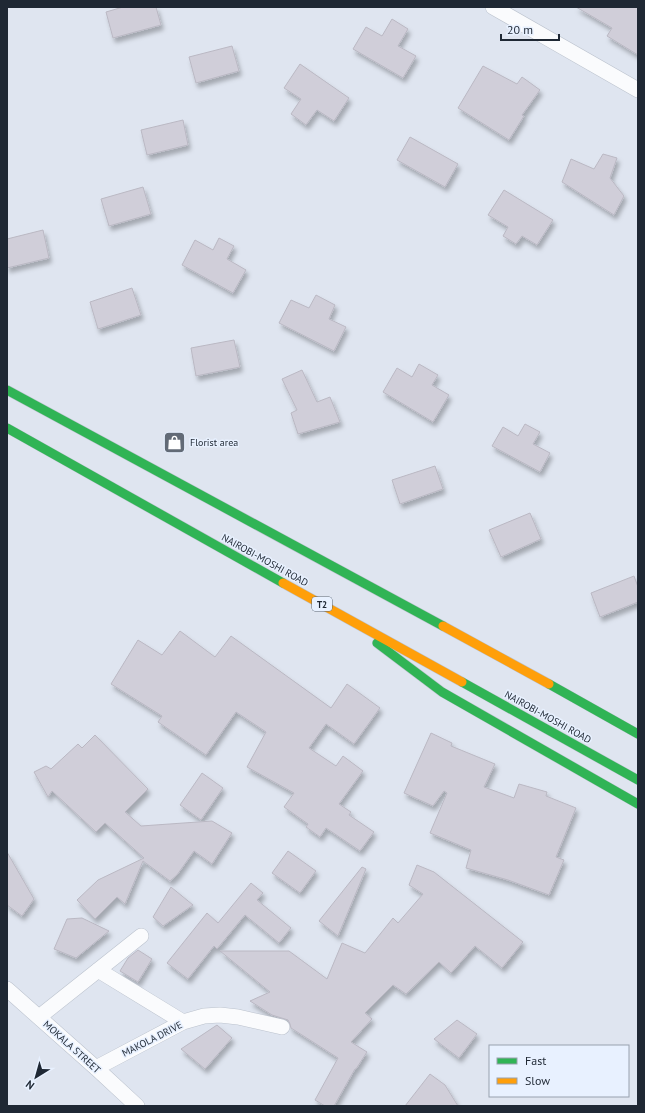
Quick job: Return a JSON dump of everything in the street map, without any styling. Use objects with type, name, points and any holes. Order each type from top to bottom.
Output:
[{"type":"main road","points":[[7,390],[459,634],[638,734]]},
{"type":"main road","name":"NAIROBI-MOSHI ROAD","points":[[7,428],[638,780]]},
{"type":"main road","points":[[338,613],[442,692],[638,804]]},
{"type":"street","points":[[493,7],[638,90]]},
{"type":"street","points":[[39,1017],[140,936]]},
{"type":"street","points":[[98,970],[183,1022]]},
{"type":"street","name":"MOKALA STREET","points":[[7,989],[137,1106]]},
{"type":"street","name":"MAKOLA DRIVE","points":[[96,1068],[183,1022],[204,1016],[220,1015],[238,1017],[282,1027]]},
{"type":"building","points":[[123,7],[156,7],[161,25],[113,38],[106,12]]},
{"type":"building","points":[[576,7],[638,7],[638,55],[607,36],[612,28]]},
{"type":"building","points":[[392,19],[408,29],[398,46],[416,56],[403,78],[353,49],[366,27],[382,36]]},
{"type":"building","points":[[232,46],[239,71],[196,83],[189,57]]},
{"type":"building","points":[[300,64],[349,98],[334,121],[317,110],[306,125],[291,114],[301,99],[284,88]]},
{"type":"building","points":[[483,66],[517,84],[522,77],[540,90],[522,115],[524,116],[509,140],[458,108]]},
{"type":"building","points":[[183,120],[188,145],[147,155],[141,130]]},
{"type":"building","points":[[410,137],[458,164],[445,187],[397,160]]},
{"type":"building","points":[[603,154],[617,158],[610,178],[624,196],[614,215],[562,182],[571,159],[594,169]]},
{"type":"building","points":[[143,187],[151,214],[109,226],[101,199]]},
{"type":"building","points":[[504,190],[553,220],[537,245],[522,236],[516,244],[503,236],[508,227],[488,215]]},
{"type":"building","points":[[43,230],[49,258],[7,268],[7,239]]},
{"type":"building","points":[[219,238],[234,246],[227,259],[246,270],[233,293],[182,265],[195,240],[213,250]]},
{"type":"building","points":[[132,288],[141,315],[98,329],[90,302]]},
{"type":"building","points":[[316,295],[335,305],[329,319],[346,327],[334,351],[279,323],[291,300],[309,308]]},
{"type":"building","points":[[234,340],[240,367],[196,376],[191,348]]},
{"type":"building","points":[[419,364],[438,375],[432,385],[449,395],[433,422],[383,392],[397,368],[412,377]]},
{"type":"building","points":[[302,370],[317,402],[330,397],[340,422],[298,434],[291,413],[297,410],[282,379]]},
{"type":"building","points":[[525,424],[540,432],[533,444],[550,453],[540,472],[492,446],[503,427],[518,436]]},
{"type":"building","points":[[435,466],[443,489],[400,504],[392,480]]},
{"type":"building","points":[[530,513],[541,539],[501,557],[489,530]]},
{"type":"building","points":[[634,576],[638,587],[638,602],[600,617],[591,593]]},
{"type":"building","points":[[180,631],[215,657],[231,636],[331,708],[347,684],[380,708],[354,744],[326,724],[309,748],[336,766],[343,756],[363,771],[339,804],[351,812],[349,815],[374,832],[360,851],[326,828],[320,837],[306,827],[308,824],[284,807],[294,793],[247,767],[266,732],[236,712],[206,755],[158,722],[162,716],[111,684],[138,640],[162,655]]},
{"type":"building","points":[[431,733],[452,743],[451,746],[495,764],[484,787],[514,798],[519,784],[547,792],[546,796],[576,808],[556,857],[564,860],[549,895],[508,880],[466,868],[471,850],[430,833],[447,793],[444,791],[433,806],[404,793]]},
{"type":"building","points":[[95,735],[148,789],[125,812],[141,826],[212,821],[232,833],[212,864],[194,851],[177,875],[170,881],[143,861],[125,904],[117,897],[95,919],[77,900],[98,880],[144,858],[105,823],[96,832],[52,791],[48,797],[34,772],[46,766],[51,769],[78,744],[82,748]]},
{"type":"building","points":[[202,773],[223,788],[201,820],[180,805]]},
{"type":"building","points":[[288,851],[316,871],[300,893],[272,873]]},
{"type":"building","points":[[7,852],[34,899],[22,916],[7,905]]},
{"type":"building","points":[[417,865],[434,872],[523,942],[502,968],[475,946],[451,973],[439,962],[406,994],[393,985],[365,1013],[372,1019],[351,1042],[367,1052],[355,1069],[334,1106],[325,1106],[315,1100],[338,1058],[291,1028],[288,1020],[272,1015],[250,1001],[270,992],[220,951],[289,951],[327,979],[342,943],[365,953],[393,918],[398,923],[423,894],[409,885]]},
{"type":"building","points":[[362,867],[366,869],[338,936],[319,921]]},
{"type":"building","points":[[251,883],[263,893],[257,900],[291,928],[279,943],[245,915],[217,949],[214,946],[188,979],[167,963],[207,913],[218,923]]},
{"type":"building","points":[[171,887],[193,905],[163,926],[153,917]]},
{"type":"building","points":[[82,918],[109,931],[76,958],[54,949],[67,919]]},
{"type":"building","points":[[138,950],[152,959],[138,982],[120,971],[128,958]]},
{"type":"building","points":[[457,1020],[477,1034],[459,1058],[434,1039]]},
{"type":"building","points":[[217,1025],[232,1038],[205,1069],[181,1049]]},
{"type":"building","points":[[430,1074],[445,1085],[458,1106],[405,1106]]},
{"type":"traffic: fast","points":[[7,390],[443,626]]},
{"type":"traffic: fast","points":[[7,428],[283,583]]},
{"type":"traffic: fast","points":[[377,643],[442,692],[638,804]]},
{"type":"traffic: fast","points":[[462,682],[638,780]]},
{"type":"traffic: fast","points":[[549,684],[638,734]]},
{"type":"traffic: slow","points":[[283,583],[462,682]]},
{"type":"traffic: slow","points":[[443,626],[549,684]]},
{"type":"place","name":"Florist area","points":[[174,442]]}]
